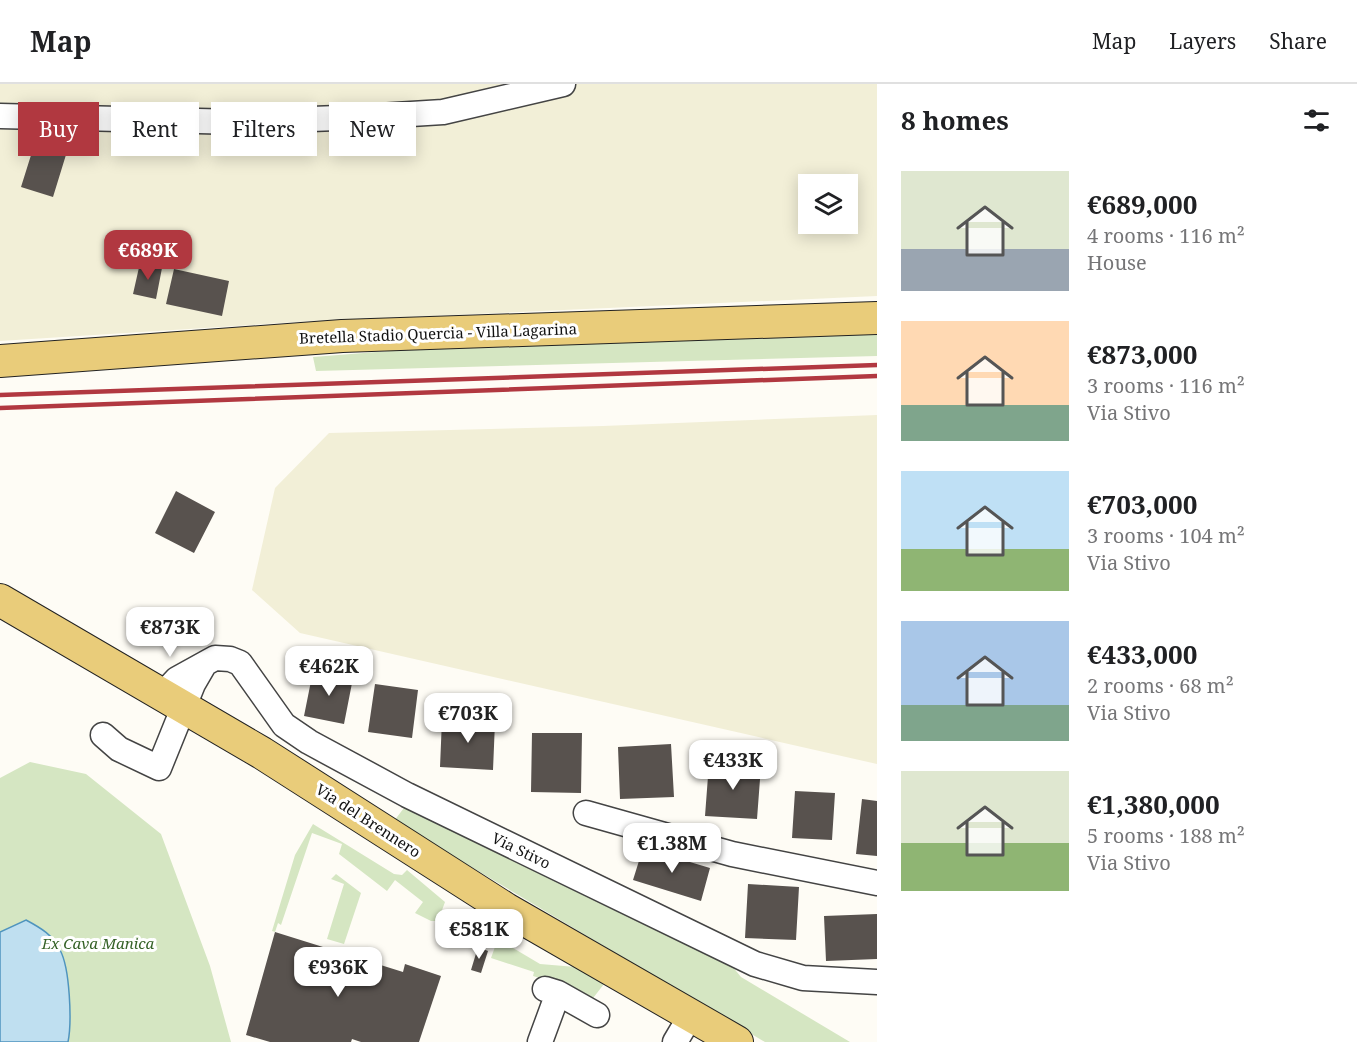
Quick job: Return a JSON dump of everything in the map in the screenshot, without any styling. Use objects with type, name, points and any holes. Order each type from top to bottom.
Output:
[{"type":"main road","name":"Bretella Stadio Quercia - Villa Lagarina","points":[[0,360],[342,336],[877,318]]},
{"type":"main road","name":"Via del Brennero","points":[[0,600],[174,699],[506,909],[737,1042]]},
{"type":"street","points":[[0,116],[227,122],[363,117],[443,112],[562,84]]},
{"type":"street","name":"Via Stivo","points":[[174,699],[177,679],[215,658],[230,659],[240,663],[284,724],[309,742],[407,795],[726,951],[802,978],[877,982]]},
{"type":"street","points":[[103,735],[119,749],[159,768],[174,699]]},
{"type":"street","points":[[586,813],[732,854],[877,883]]},
{"type":"street","points":[[540,1042],[551,991],[597,1015]]},
{"type":"street","points":[[675,1042],[691,1015]]},
{"type":"shaded area","points":[[0,84],[877,84],[877,296],[299,322],[0,341]]},
{"type":"shaded area","points":[[877,415],[877,764],[300,633],[252,590],[275,488],[329,433],[603,426]]},
{"type":"green space","points":[[877,331],[877,356],[316,371],[313,357],[402,350]]},
{"type":"green space","name":"Ex Cava Manica","points":[[30,762],[86,774],[161,834],[210,966],[231,1042],[0,1042],[0,778]]},
{"type":"green space","points":[[407,804],[723,955],[741,977],[850,1042],[765,1042],[394,821]]},
{"type":"green space","points":[[313,824],[394,874],[402,875],[407,870],[445,902],[438,921],[431,921],[415,913],[423,902],[395,880],[387,891],[339,854],[342,844],[312,833],[281,925],[278,923],[275,932],[272,931],[295,855]]},
{"type":"green space","points":[[336,874],[361,893],[344,944],[327,939],[344,884],[331,879]]},
{"type":"green space","points":[[503,942],[540,964],[576,967],[604,984],[590,1002],[563,985],[533,976],[534,972],[491,958],[496,944]]},
{"type":"water","points":[[26,920],[50,936],[63,958],[69,995],[68,1042],[0,1042],[0,932]]},
{"type":"building","points":[[31,156],[66,156],[53,197],[21,187]]},
{"type":"building","points":[[140,263],[162,268],[156,299],[133,294]]},
{"type":"building","points":[[174,269],[229,281],[222,316],[166,304]]},
{"type":"building","points":[[176,491],[215,512],[194,553],[155,533]]},
{"type":"building","points":[[313,671],[353,678],[344,724],[304,716]]},
{"type":"building","points":[[375,684],[418,690],[412,738],[368,732]]},
{"type":"building","points":[[442,719],[495,722],[493,770],[440,767]]},
{"type":"building","points":[[532,733],[582,733],[581,793],[531,792]]},
{"type":"building","points":[[671,744],[674,797],[620,799],[618,747]]},
{"type":"building","points":[[709,763],[761,766],[757,819],[705,816]]},
{"type":"building","points":[[795,791],[835,793],[832,840],[792,838]]},
{"type":"building","points":[[862,799],[877,801],[877,856],[856,854]]},
{"type":"building","points":[[643,848],[710,868],[701,901],[633,880]]},
{"type":"building","points":[[748,884],[799,887],[796,940],[745,938]]},
{"type":"building","points":[[877,914],[877,959],[826,961],[824,916]]},
{"type":"building","points":[[275,932],[403,972],[405,964],[441,976],[419,1042],[361,1042],[352,1039],[351,1042],[270,1042],[246,1035]]},
{"type":"building","points":[[478,947],[488,951],[481,973],[471,970]]},
{"type":"railway","points":[[0,395],[877,365]]},
{"type":"railway","points":[[0,408],[877,376]]}]
